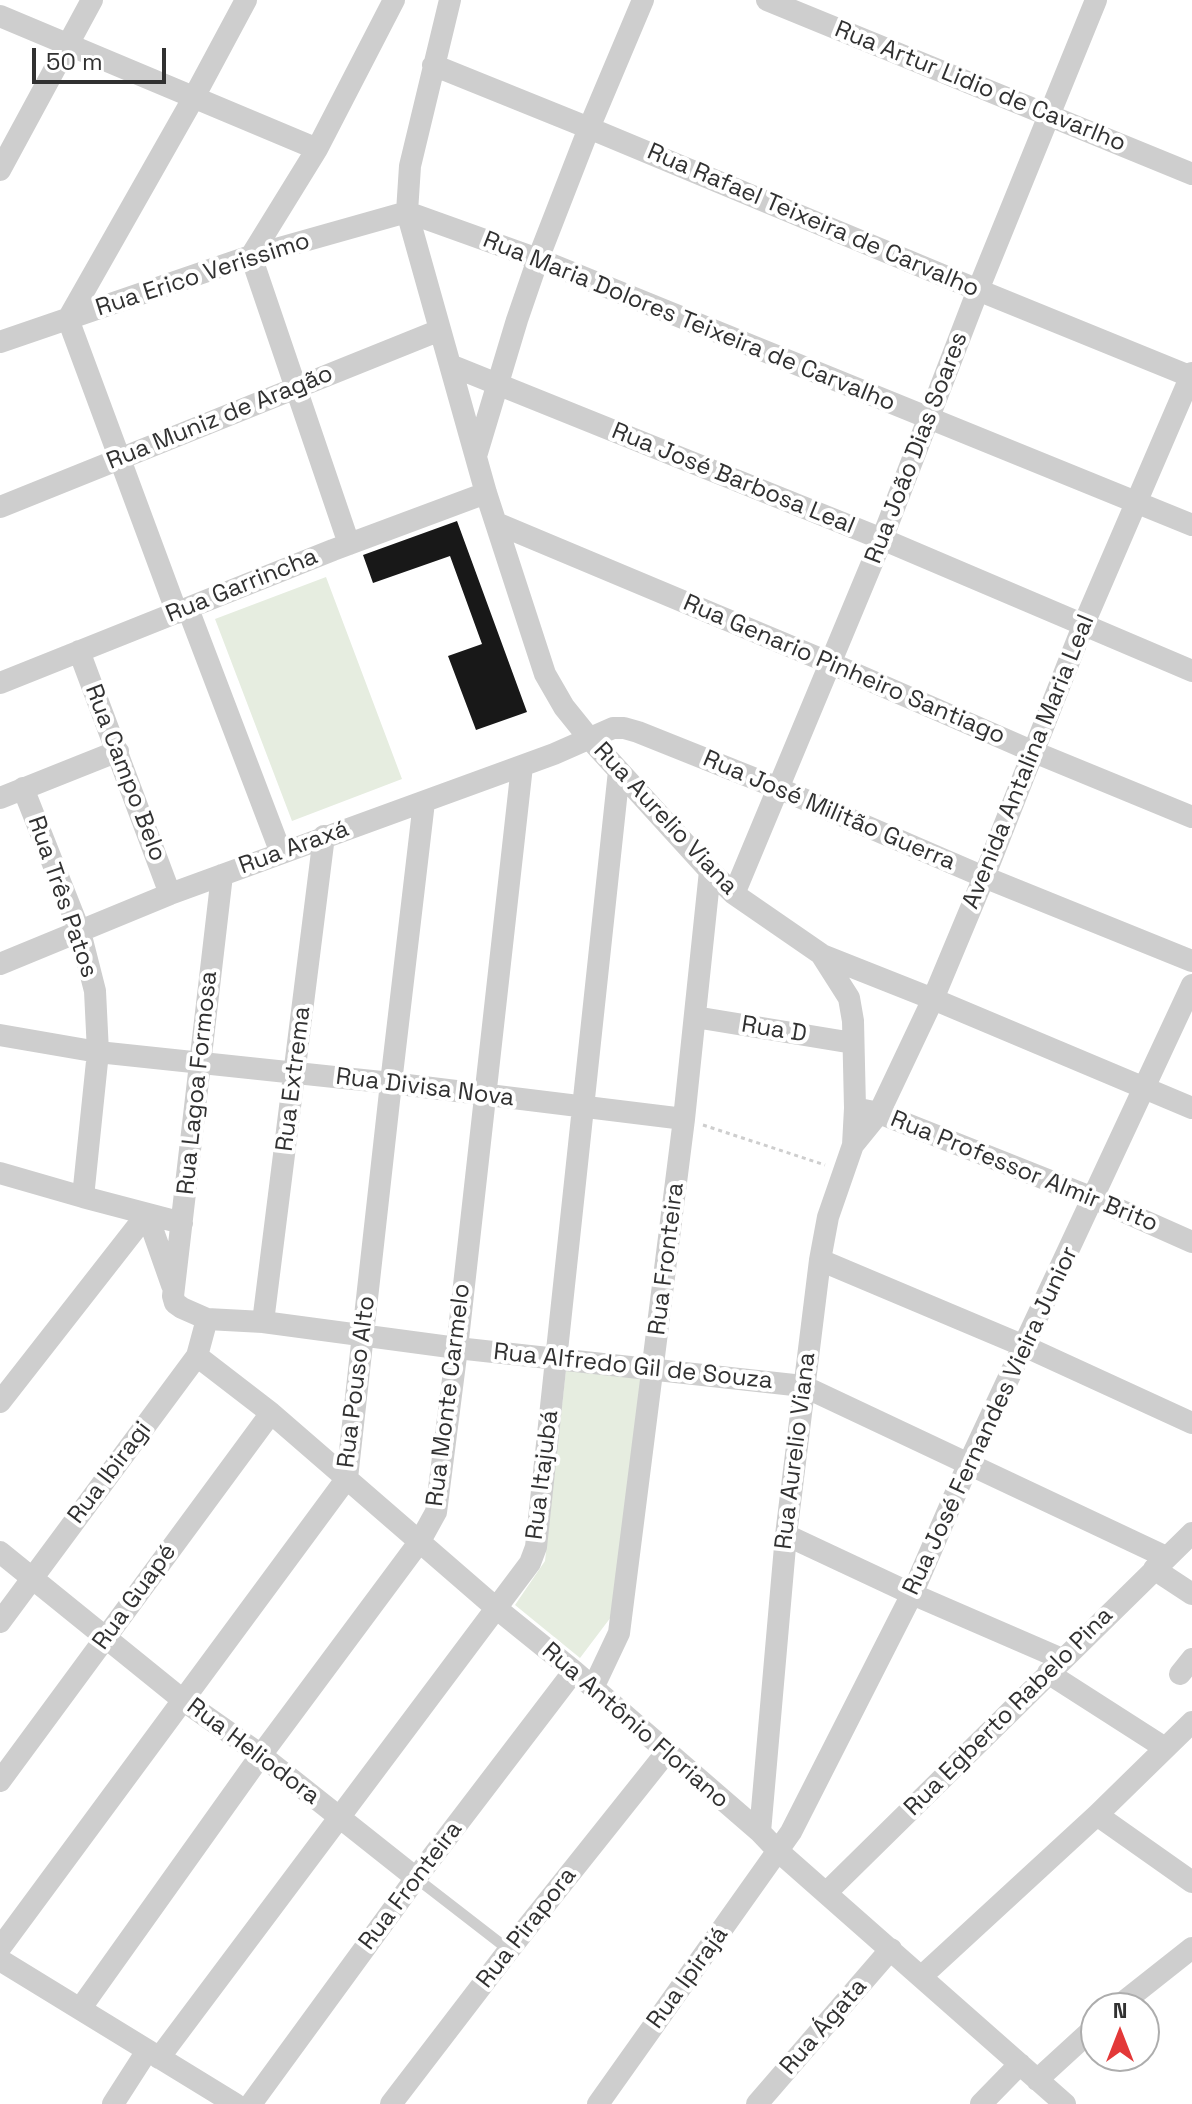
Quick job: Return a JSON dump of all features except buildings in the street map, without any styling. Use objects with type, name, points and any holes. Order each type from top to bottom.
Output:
[{"type":"street","points":[[0,170],[92,0]]},
{"type":"street","points":[[246,0],[68,319],[120,459],[281,853]]},
{"type":"street","points":[[349,544],[251,256],[317,149],[394,0]]},
{"type":"street","name":"Rua Aurelio Viana","points":[[450,0],[410,166],[407,212],[486,493],[545,674],[558,698],[594,736],[619,771],[710,871],[734,894],[821,954],[849,998],[853,1021],[853,1145],[828,1217],[820,1260],[786,1535],[760,1832]]},
{"type":"street","points":[[476,456],[538,259],[643,0]]},
{"type":"street","name":"Rua Artur Lidio de Cavarlho","points":[[767,0],[1192,174]]},
{"type":"street","name":"Rua João Dias Soares","points":[[734,894],[882,539],[978,290],[1096,0]]},
{"type":"street","points":[[0,16],[317,149]]},
{"type":"street","name":"Rua Rafael Teixeira de Carvalho","points":[[433,65],[1192,376]]},
{"type":"street","name":"Rua Erico Verissimo","points":[[0,342],[251,256],[407,212]]},
{"type":"street","name":"Rua Maria Dolores Teixeira de Carvalho","points":[[407,212],[538,259],[1192,525]]},
{"type":"street","name":"Rua Muniz de Aragão","points":[[0,507],[440,330]]},
{"type":"street","name":"Rua José Barbosa Leal","points":[[450,365],[882,539],[1192,671]]},
{"type":"street","name":"Avenida Antalina Maria Leal","points":[[853,1145],[879,1113],[933,999],[1083,626],[1192,376]]},
{"type":"street","name":"Rua Garrincha","points":[[0,683],[486,493]]},
{"type":"street","name":"Rua Genario Pinheiro Santiago","points":[[496,523],[1192,817]]},
{"type":"street","name":"Rua Campo Belo","points":[[79,651],[170,894]]},
{"type":"street","name":"Rua José Militão Guerra","points":[[594,736],[613,728],[638,732],[1192,961]]},
{"type":"street","name":"Rua Araxá","points":[[0,964],[170,894],[522,766],[594,736]]},
{"type":"street","points":[[0,798],[118,751]]},
{"type":"street","name":"Rua Monte Carmelo","points":[[80,2009],[261,1755],[420,1541],[436,1512],[522,766]]},
{"type":"street","name":"Rua Itajubá","points":[[113,2104],[339,1817],[530,1563],[536,1547],[619,771]]},
{"type":"street","name":"Rua Três Patos","points":[[23,788],[80,932],[95,991],[98,1052],[83,1197]]},
{"type":"street","name":"Rua Pouso Alto","points":[[0,1948],[347,1478],[424,802]]},
{"type":"street","name":"Rua Extrema","points":[[263,1322],[324,836]]},
{"type":"street","name":"Rua Fronteira","points":[[593,1688],[619,1633],[684,1119],[710,871]]},
{"type":"street","name":"Rua Lagoa Formosa","points":[[174,1290],[222,875]]},
{"type":"street","points":[[821,954],[1192,1108]]},
{"type":"street","name":"Rua José Fernandes Vieira Junior","points":[[778,1851],[791,1832],[912,1594],[968,1465],[1192,985]]},
{"type":"street","name":"Rua D","points":[[695,1017],[853,1043]]},
{"type":"street","name":"Rua Divisa Nova","points":[[0,1035],[98,1052],[391,1083],[684,1119]]},
{"type":"street","name":"Rua Professor Almir Brito","points":[[855,1108],[879,1113],[1093,1198],[1192,1242]]},
{"type":"street","points":[[2,1176],[182,1223]]},
{"type":"street","points":[[147,1214],[174,1290]]},
{"type":"street","points":[[0,1402],[147,1214]]},
{"type":"street","points":[[820,1260],[1024,1346],[1192,1423]]},
{"type":"street","name":"Rua Alfredo Gil de Souza","points":[[174,1290],[175,1303],[207,1319],[263,1322],[457,1348],[803,1386],[968,1465],[1160,1563],[1192,1594]]},
{"type":"street","name":"Rua Ibiragi","points":[[0,1622],[197,1356],[207,1319]]},
{"type":"street","name":"Rua Antônio Floriano","points":[[197,1356],[271,1413],[496,1608],[574,1671],[1065,2104]]},
{"type":"street","name":"Rua Guapé","points":[[0,1781],[271,1413]]},
{"type":"street","name":"Rua Egberto Rabelo Pina","points":[[827,1892],[1192,1533]]},
{"type":"street","points":[[786,1535],[1055,1666],[1165,1748]]},
{"type":"street","name":"Rua Heliodora","points":[[0,1552],[184,1701],[261,1755],[416,1878]]},
{"type":"street","name":"Rua Fronteira","points":[[251,2104],[416,1878],[574,1671]]},
{"type":"street","points":[[922,1976],[1097,1815],[1192,1722]]},
{"type":"street","name":"Rua Pirapora","points":[[391,2104],[666,1753]]},
{"type":"street","points":[[1097,1815],[1192,1882]]},
{"type":"street","name":"Rua Ipirajá","points":[[598,2104],[778,1851]]},
{"type":"street","points":[[1136,1992],[1192,1948]]},
{"type":"street","name":"Rua Ágata","points":[[757,2104],[891,1949]]},
{"type":"street","points":[[0,1960],[235,2104]]},
{"type":"street","points":[[1037,2080],[1080,2041]]},
{"type":"street","points":[[981,2104],[1020,2064]]},
{"type":"lane","name":"Rua Heliodora","points":[[416,1878],[509,1950]]},
{"type":"path","points":[[684,1119],[843,1171]]},
{"type":"shaded area","points":[[326,577],[402,779],[292,821],[215,619]]},
{"type":"shaded area","points":[[566,1369],[643,1378],[611,1617],[580,1658],[515,1605],[545,1561]]}]
